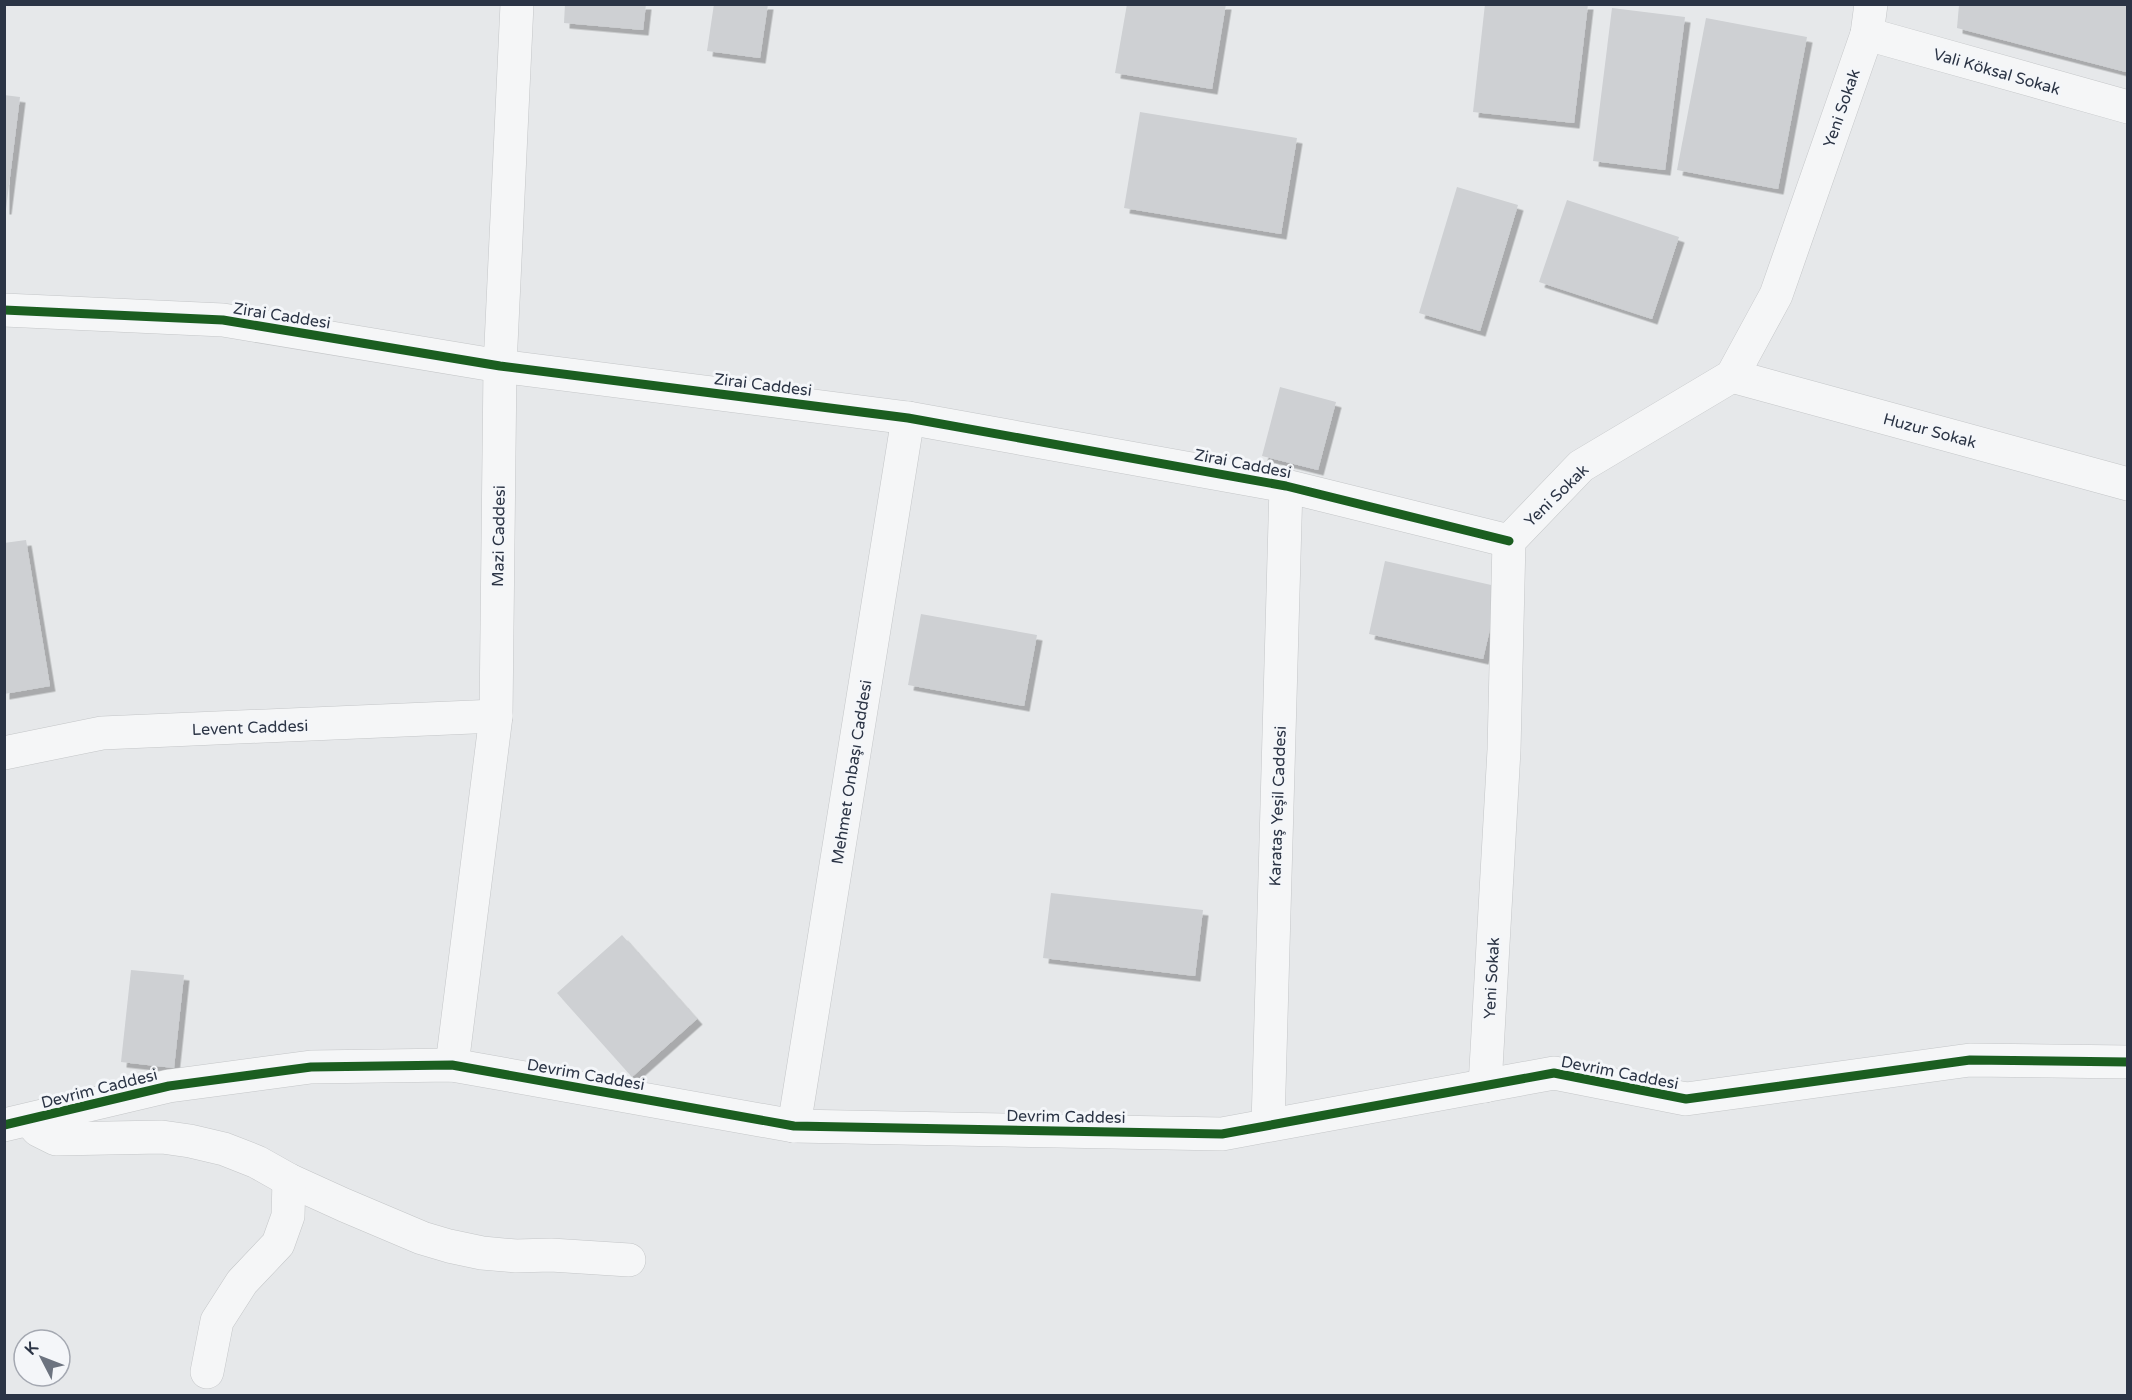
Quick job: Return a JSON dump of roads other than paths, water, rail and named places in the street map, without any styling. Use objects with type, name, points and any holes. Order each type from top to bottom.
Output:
[{"type":"street","name":"Mazi Caddesi","points":[[452,1065],[496,716],[500,366],[517,4]]},
{"type":"street","name":"Vali Köksal Sokak","points":[[1869,19],[2127,107]]},
{"type":"street","name":"Yeni Sokak","points":[[1485,1086],[1504,750],[1509,541],[1581,466],[1732,376],[1776,295],[1869,19]]},
{"type":"street","name":"Zirai Caddesi","points":[[4,310],[223,320],[500,366],[908,418],[1286,486],[1509,541]]},
{"type":"street","name":"Huzur Sokak","points":[[1732,376],[2127,484]]},
{"type":"street","name":"Mehmet Onbaşı Caddesi","points":[[794,1126],[908,418]]},
{"type":"street","name":"Karataş Yeşil Caddesi","points":[[1268,1125],[1286,486]]},
{"type":"street","name":"Levent Caddesi","points":[[4,753],[102,733],[496,716]]},
{"type":"street","name":"Devrim Caddesi","points":[[17,1123],[169,1086],[299,1069],[452,1065],[794,1126],[1222,1134],[1554,1073],[1686,1099],[1970,1060],[2127,1062]]},
{"type":"street","points":[[17,1123],[56,1139],[144,1137],[190,1141],[224,1149],[404,1230],[449,1245],[516,1256],[550,1255],[629,1260]]},
{"type":"street","points":[[207,1372],[217,1321],[242,1282],[278,1244],[288,1216],[289,1180]]}]
